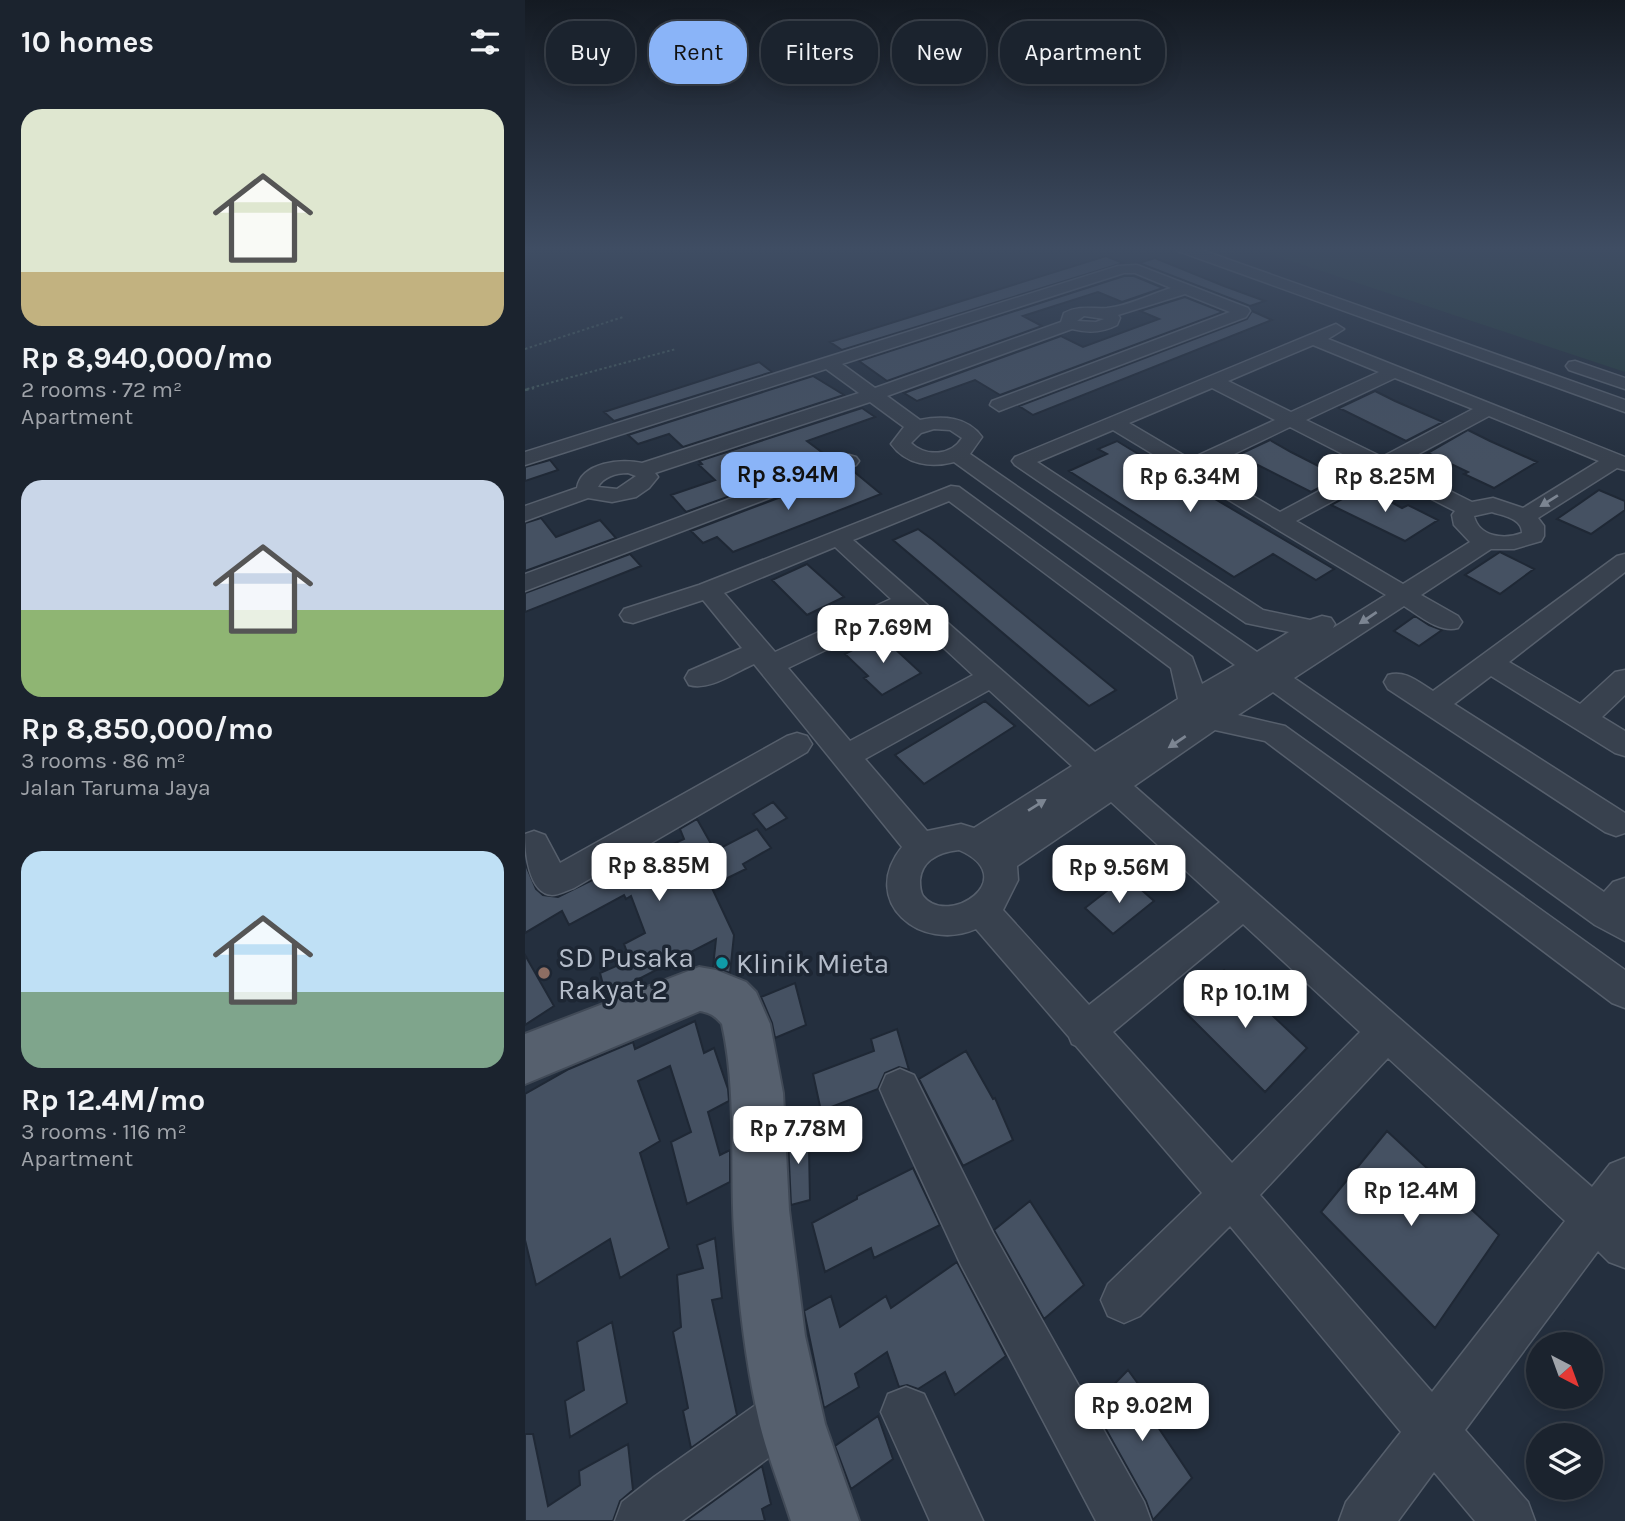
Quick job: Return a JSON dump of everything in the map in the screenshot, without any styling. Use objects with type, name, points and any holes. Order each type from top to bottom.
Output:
[{"type":"main road","points":[[525,1059],[699,989],[720,990],[739,1009],[746,1024],[757,1089],[761,1209],[775,1337],[789,1412],[825,1521]]},
{"type":"street","points":[[525,459],[963,319]]},
{"type":"street","points":[[588,491],[587,484],[594,476],[607,469],[634,467],[643,470],[872,395],[1071,319]]},
{"type":"street","points":[[999,405],[1227,319]]},
{"type":"street","points":[[1400,319],[1624,392]]},
{"type":"street","points":[[1412,319],[1624,392]]},
{"type":"street","points":[[1106,320],[1148,349]]},
{"type":"street","points":[[1325,635],[1255,617],[1022,461],[1336,329]]},
{"type":"street","points":[[1314,339],[1612,459]]},
{"type":"street","points":[[828,362],[917,427]]},
{"type":"street","points":[[1561,362],[1624,392]]},
{"type":"street","points":[[1190,467],[1395,371]]},
{"type":"street","points":[[990,850],[1394,589],[1475,527],[1493,505],[1516,512],[1534,526],[1533,536],[1523,543],[1506,544],[1475,527],[1383,466],[1213,381]]},
{"type":"street","points":[[1281,520],[1488,409]]},
{"type":"street","points":[[1113,422],[1449,622]]},
{"type":"street","points":[[934,423],[952,424],[966,429],[972,437],[969,446],[957,454],[921,458],[907,452],[901,443],[905,434],[917,427],[934,423]]},
{"type":"street","points":[[578,442],[607,469]]},
{"type":"street","points":[[957,454],[1265,673],[1619,911]]},
{"type":"street","points":[[1516,512],[1612,459]]},
{"type":"street","points":[[525,583],[849,461]]},
{"type":"street","points":[[525,514],[588,491],[604,496],[627,493],[641,486],[647,477],[643,470]]},
{"type":"street","points":[[627,493],[656,534]]},
{"type":"street","points":[[633,615],[708,590],[946,494],[955,494],[1183,663],[1202,711]]},
{"type":"street","points":[[839,539],[1611,1232]]},
{"type":"street","points":[[1434,705],[1625,561]]},
{"type":"street","points":[[708,590],[922,848]]},
{"type":"street","points":[[699,678],[765,658],[909,600]]},
{"type":"street","points":[[1490,663],[1625,745]]},
{"type":"street","points":[[846,756],[992,676]]},
{"type":"street","points":[[1582,719],[1625,679]]},
{"type":"street","points":[[1398,682],[1616,823]]},
{"type":"street","points":[[1202,711],[1275,733],[1625,991]]},
{"type":"street","points":[[525,847],[534,845],[553,881],[562,878],[797,744]]},
{"type":"street","points":[[961,837],[990,850],[1003,878],[997,896],[982,911],[961,920],[939,921],[919,913],[906,899],[902,881],[908,862],[922,848],[941,839],[961,837]]},
{"type":"street","points":[[1085,1031],[1243,904]]},
{"type":"street","points":[[982,911],[1231,1194],[1509,1521]]},
{"type":"street","points":[[1124,1300],[1231,1194],[1387,1032]]},
{"type":"street","points":[[900,1089],[977,1249],[1125,1521]]},
{"type":"street","points":[[1365,1521],[1433,1431],[1611,1232],[1625,1179]]},
{"type":"street","points":[[641,1521],[672,1495],[789,1412]]},
{"type":"street","points":[[906,1412],[957,1521]]},
{"type":"path","points":[[525,349],[617,319]]},
{"type":"path","points":[[525,390],[676,349]]},
{"type":"green space","points":[[1466,319],[1625,319],[1625,372]]},
{"type":"building","points":[[904,319],[942,319],[842,350],[830,342]]},
{"type":"building","points":[[990,319],[1029,319],[1042,326],[887,381],[859,361]]},
{"type":"building","points":[[1159,319],[1204,319],[1000,395],[975,380],[917,401],[904,393],[1061,336],[1083,347]]},
{"type":"building","points":[[1247,319],[1272,320],[1033,415],[1019,406]]},
{"type":"building","points":[[759,362],[772,372],[614,421],[604,412]]},
{"type":"building","points":[[813,376],[844,395],[683,447],[669,434],[638,444],[628,435]]},
{"type":"building","points":[[1375,391],[1443,422],[1406,441],[1339,408]]},
{"type":"building","points":[[862,408],[875,417],[807,441],[831,459],[686,512],[671,495],[715,480],[699,465],[702,464],[699,461]]},
{"type":"building","points":[[1468,430],[1537,462],[1494,488],[1428,453]]},
{"type":"building","points":[[1270,440],[1340,477],[1311,492],[1238,455]]},
{"type":"building","points":[[1117,441],[1334,569],[1316,580],[1273,554],[1234,577],[1069,471],[1107,454],[1098,449]]},
{"type":"building","points":[[550,460],[558,470],[525,481],[525,467]]},
{"type":"building","points":[[852,470],[881,494],[733,552],[717,537],[703,543],[691,531]]},
{"type":"building","points":[[1364,487],[1402,508],[1408,505],[1438,520],[1405,541],[1331,505]]},
{"type":"building","points":[[1599,490],[1625,501],[1625,510],[1591,534],[1557,519]]},
{"type":"building","points":[[541,518],[556,537],[600,520],[616,538],[525,571],[525,523]]},
{"type":"building","points":[[918,529],[1116,690],[1089,706],[893,540]]},
{"type":"building","points":[[1500,552],[1534,569],[1500,594],[1465,575]]},
{"type":"building","points":[[630,554],[641,566],[525,612],[525,593]]},
{"type":"building","points":[[807,564],[844,597],[807,615],[772,580]]},
{"type":"building","points":[[1415,616],[1442,630],[1419,646],[1394,631]]},
{"type":"building","points":[[880,635],[921,673],[882,695],[864,678],[868,676],[845,654]]},
{"type":"building","points":[[985,701],[1015,726],[924,784],[895,755]]},
{"type":"building","points":[[773,802],[787,818],[766,830],[753,814]]},
{"type":"building","points":[[697,819],[715,851],[757,829],[771,848],[743,864],[746,869],[711,886],[734,935],[730,973],[713,967],[716,939],[629,984],[631,990],[607,1000],[600,973],[630,960],[624,944],[645,933],[631,896],[626,899],[624,895],[569,925],[562,911],[525,933],[525,863],[536,889],[543,895],[558,897],[643,855],[644,858],[684,839],[680,829]]},
{"type":"building","points":[[1126,876],[1154,901],[1113,934],[1085,908]]},
{"type":"building","points":[[525,955],[554,1006],[525,1025]]},
{"type":"building","points":[[1224,970],[1307,1048],[1265,1092],[1182,1009]]},
{"type":"building","points":[[795,983],[806,1025],[775,1038],[761,997]]},
{"type":"building","points":[[695,1021],[704,1053],[714,1048],[728,1089],[729,1101],[708,1112],[720,1155],[730,1150],[730,1182],[687,1204],[671,1142],[691,1132],[670,1066],[638,1081],[660,1141],[640,1153],[669,1248],[620,1278],[610,1239],[536,1285],[525,1240],[525,1094],[569,1069],[633,1042],[635,1049]]},
{"type":"building","points":[[897,1029],[909,1070],[899,1067],[885,1073],[878,1089],[821,1111],[813,1074],[874,1051],[871,1039]]},
{"type":"building","points":[[966,1051],[993,1099],[995,1098],[1013,1140],[963,1166],[919,1079]]},
{"type":"building","points":[[797,1116],[799,1151],[809,1149],[810,1200],[791,1205],[787,1119]]},
{"type":"building","points":[[1387,1131],[1499,1235],[1435,1328],[1321,1212]]},
{"type":"building","points":[[913,1168],[940,1225],[874,1258],[871,1248],[825,1272],[812,1223],[857,1199],[857,1196]]},
{"type":"building","points":[[1030,1201],[1084,1285],[1044,1319],[994,1230]]},
{"type":"building","points":[[715,1238],[722,1298],[712,1300],[737,1415],[691,1448],[683,1411],[688,1408],[673,1332],[681,1327],[677,1275],[703,1268],[697,1245]]},
{"type":"building","points":[[957,1262],[1006,1356],[955,1395],[945,1372],[918,1389],[907,1385],[899,1387],[887,1352],[855,1374],[859,1387],[824,1408],[804,1311],[831,1296],[840,1327],[886,1296],[891,1308]]},
{"type":"building","points":[[612,1322],[627,1403],[570,1437],[565,1401],[584,1390],[577,1342]]},
{"type":"building","points":[[1128,1370],[1158,1411],[1152,1418],[1192,1478],[1153,1520],[1146,1501],[1093,1406]]},
{"type":"building","points":[[878,1416],[893,1459],[851,1489],[835,1446]]},
{"type":"building","points":[[525,1434],[533,1434],[548,1506],[580,1485],[579,1471],[628,1444],[633,1490],[620,1501],[613,1521],[525,1521]]},
{"type":"building","points":[[762,1466],[771,1504],[762,1509],[765,1521],[686,1521]]},
{"type":"place","name":"Klinik Mieta","points":[[722,963]]},
{"type":"place","name":"SD Pusaka Rakyat 2","points":[[544,973]]}]
